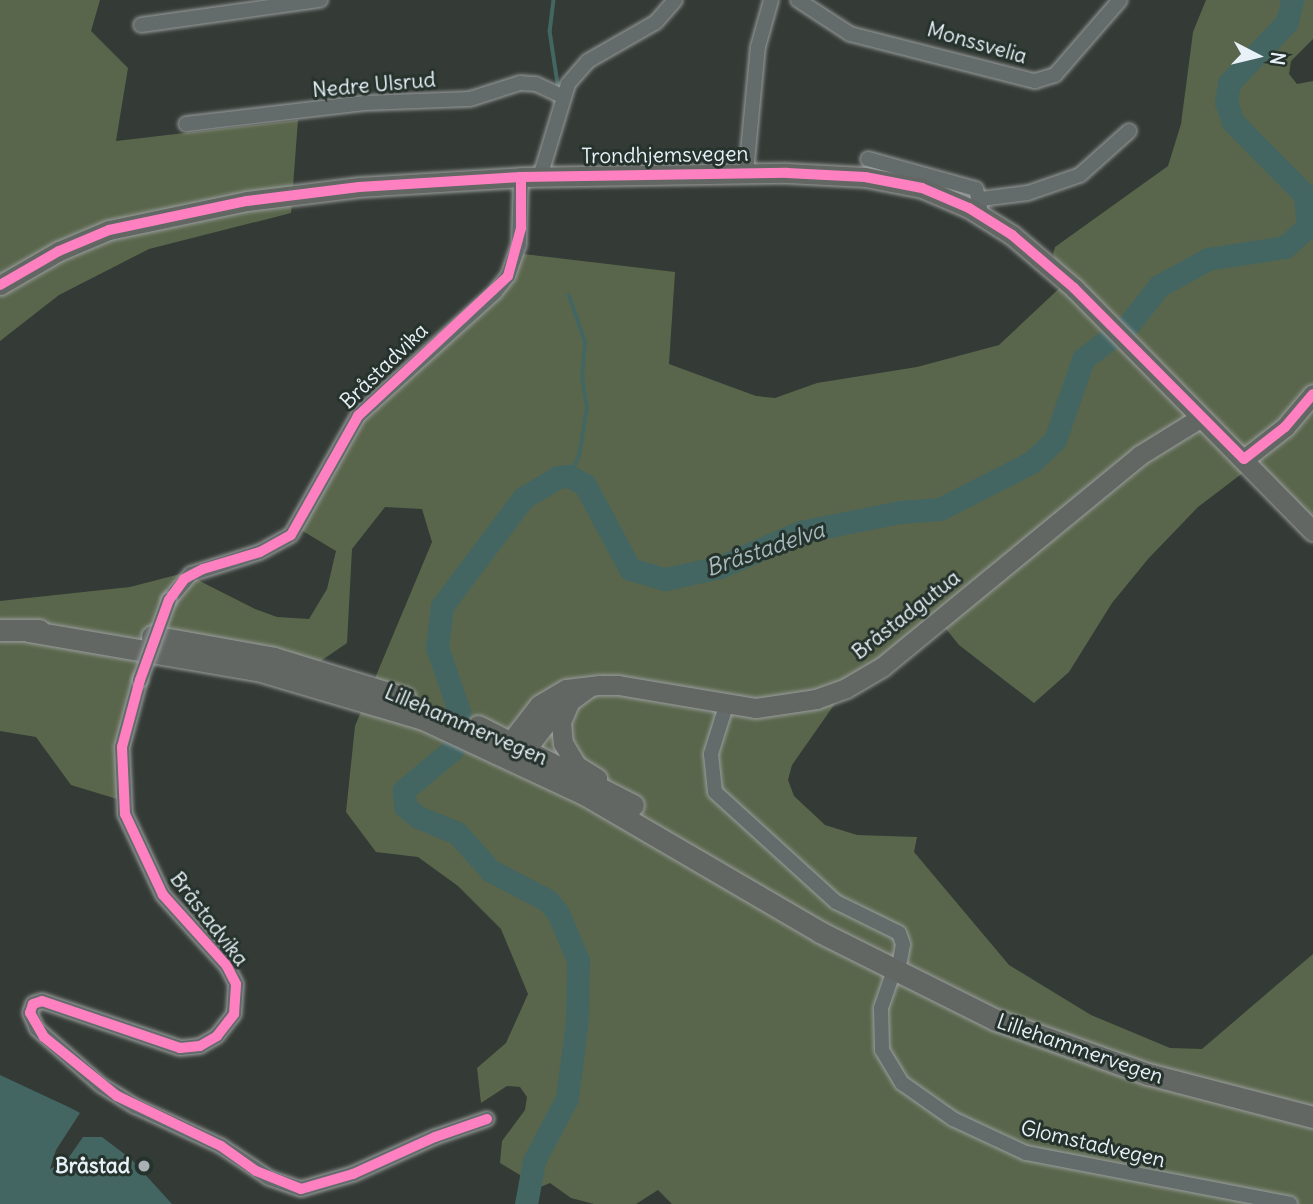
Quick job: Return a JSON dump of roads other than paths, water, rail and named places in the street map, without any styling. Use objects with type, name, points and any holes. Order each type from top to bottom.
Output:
[{"type":"highway","name":"Lillehammervegen","points":[[0,631],[27,631],[203,659],[396,702],[517,749],[627,802],[858,950]]},
{"type":"highway","name":"Lillehammervegen","points":[[517,749],[858,950],[969,1008],[1045,1040],[1148,1074],[1313,1117]]},
{"type":"main road","name":"Trondhjemsvegen","points":[[0,285],[60,251],[109,230],[183,212],[360,187],[530,177],[746,173],[865,177],[922,188],[980,207],[1074,288],[1313,531]]},
{"type":"main road","points":[[1244,459],[1285,427],[1313,394]]},
{"type":"main road","name":"Bråstadgutua","points":[[517,749],[539,705],[566,689],[628,686],[726,706],[756,708],[816,699],[881,667],[1116,473],[1200,418]]},
{"type":"main road","points":[[517,749],[554,713],[589,687]]},
{"type":"main road","points":[[569,702],[561,734],[570,758],[627,802]]},
{"type":"street","points":[[141,25],[320,0]]},
{"type":"street","points":[[562,96],[588,61],[656,22],[675,0]]},
{"type":"street","points":[[746,173],[758,47],[771,0]]},
{"type":"street","name":"Monssvelia","points":[[798,0],[850,34],[965,60],[1035,81],[1055,75],[1121,0]]},
{"type":"street","name":"Nedre Ulsrud","points":[[186,124],[365,103],[470,99],[520,83],[536,85],[562,96]]},
{"type":"street","name":"Bråstadvika","points":[[488,1119],[435,1137],[341,1179],[300,1189],[269,1178],[221,1146],[135,1107],[101,1085],[37,1029],[30,1013],[33,1004],[42,1001],[180,1048],[200,1046],[217,1036],[234,1014],[236,984],[227,966],[163,895],[125,814],[120,760],[140,680],[169,600],[191,574],[260,552],[291,535],[358,416],[495,292],[508,276],[519,244],[530,177],[562,96]]},
{"type":"street","points":[[980,207],[1080,175],[1129,131]]},
{"type":"street","name":"Trondhjemsvegen","points":[[868,159],[976,189],[980,207]]},
{"type":"street","points":[[726,706],[711,754],[715,792],[844,908],[899,933],[903,944],[900,961]]},
{"type":"street","name":"Glomstadvegen","points":[[891,979],[881,1008],[882,1051],[902,1083],[953,1119],[1026,1153],[1128,1176],[1290,1204]]},
{"type":"water","points":[[0,1074],[16,1077],[80,1113],[56,1150],[50,1169],[67,1160],[83,1137],[102,1137],[131,1159],[172,1204],[0,1204]]},
{"type":"waterway","points":[[554,0],[550,31],[558,84]]},
{"type":"waterway","name":"Bråstadelva","points":[[526,1204],[534,1161],[567,1098],[577,1020],[578,960],[558,913],[547,900],[491,871],[457,833],[418,817],[405,806],[404,790],[452,750],[460,735],[459,711],[437,647],[442,606],[523,498],[558,477],[569,476],[585,485],[630,569],[666,579],[720,567],[800,532],[900,512],[940,509],[1032,462],[1055,440],[1083,359],[1129,324],[1159,286],[1208,259],[1285,247],[1308,226],[1305,195],[1233,122],[1226,102],[1229,83],[1287,22],[1292,0]]},
{"type":"waterway","points":[[569,296],[585,342],[582,378],[587,408],[579,456],[569,476]]},
{"type":"place","name":"Bråstad","points":[[144,1166]]}]
